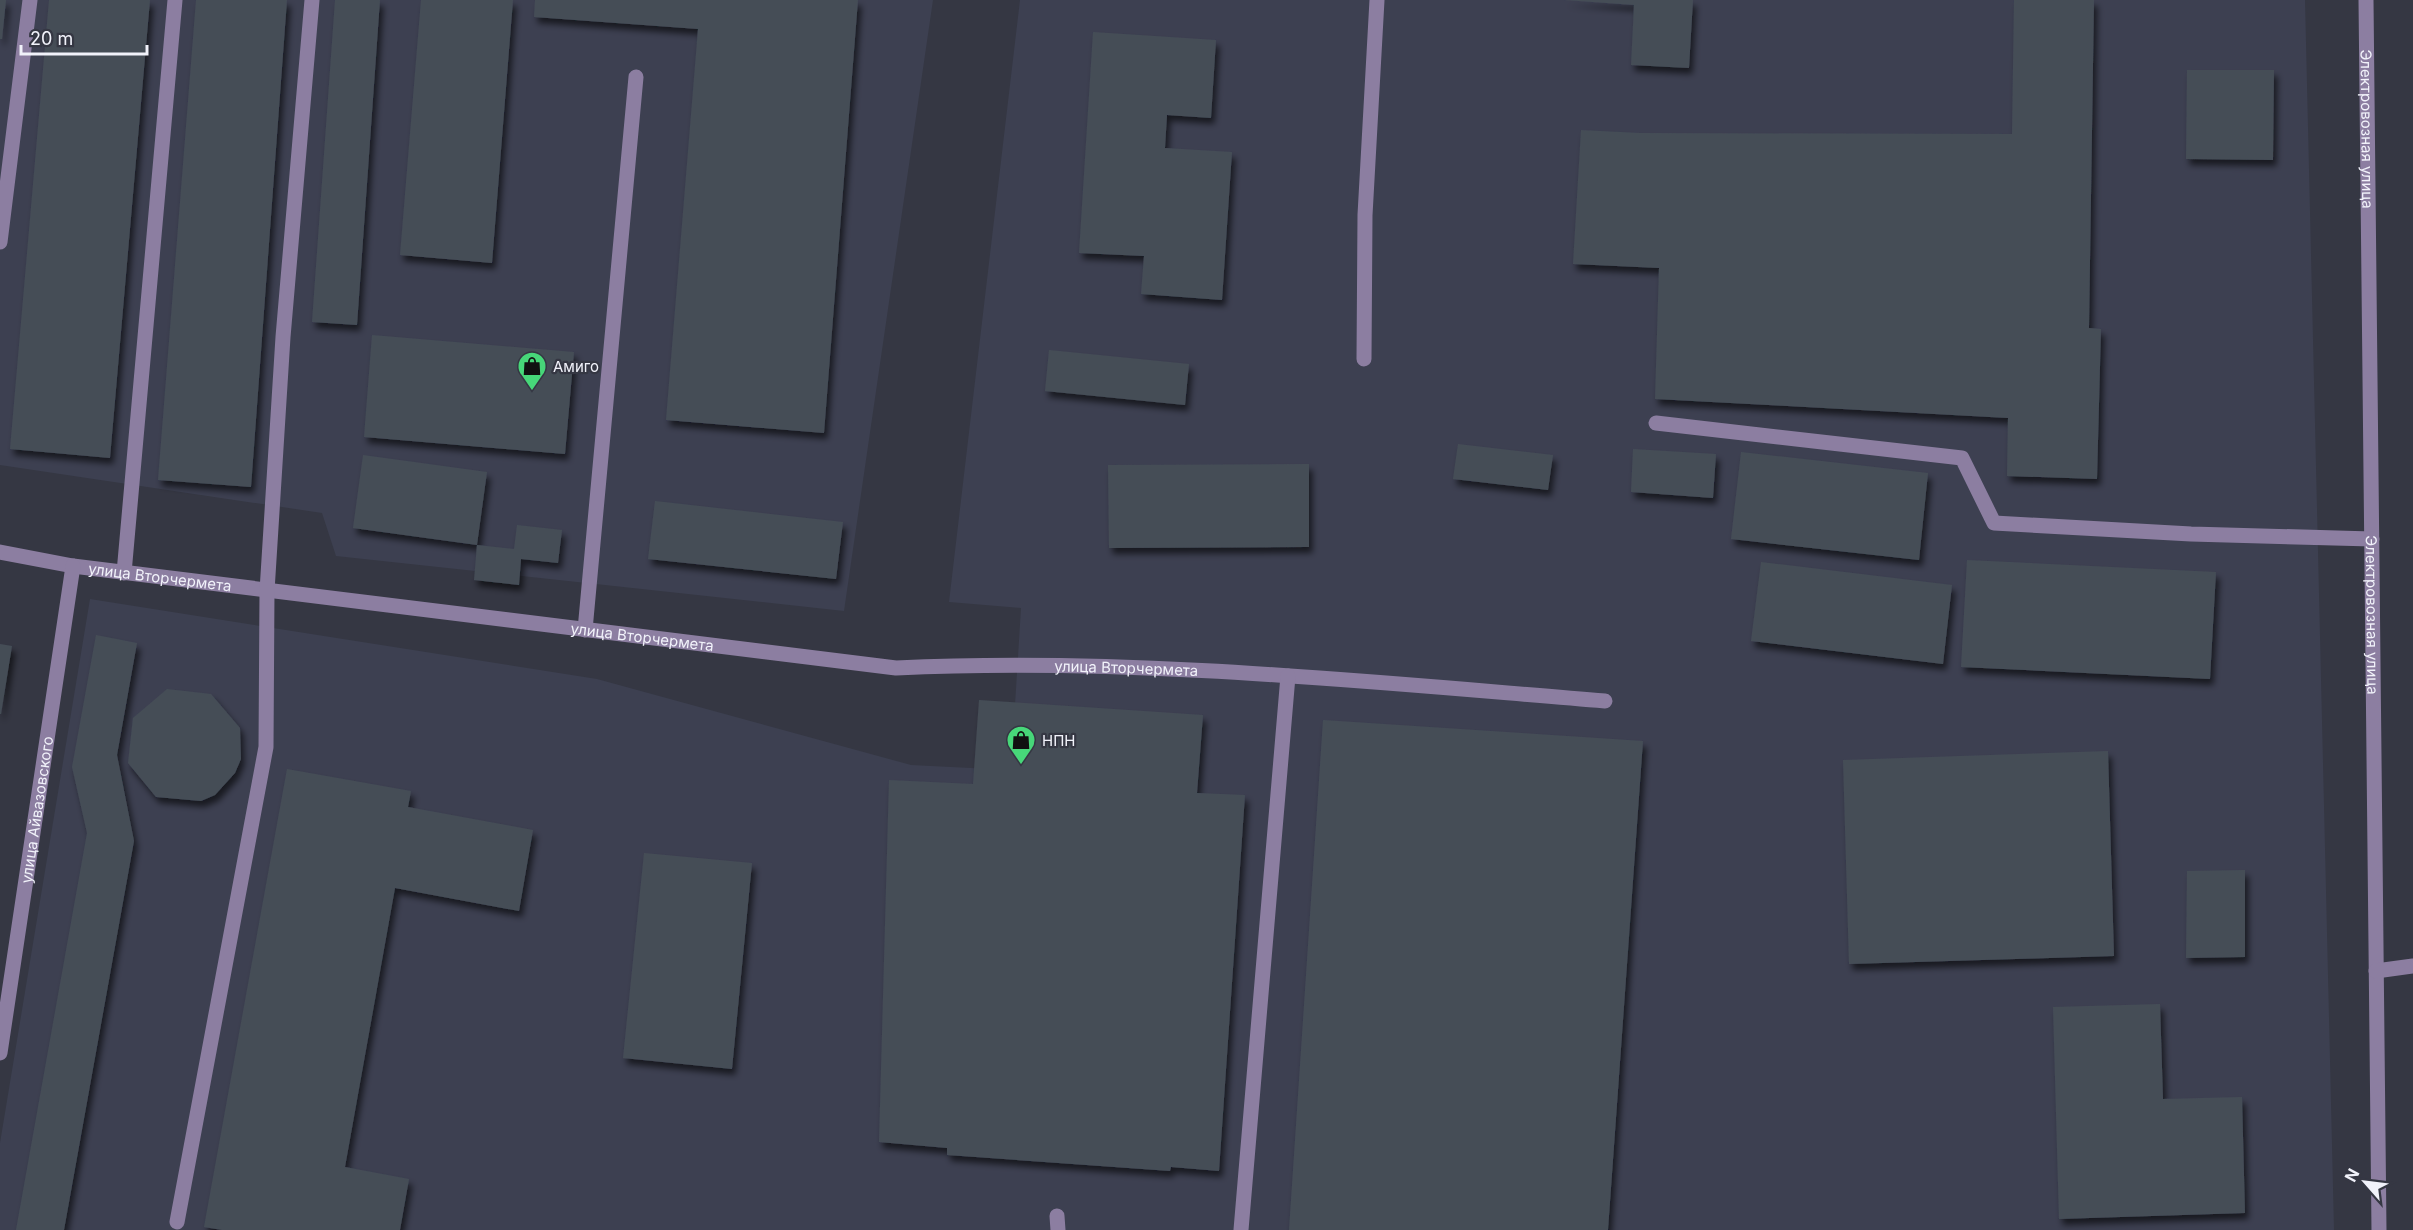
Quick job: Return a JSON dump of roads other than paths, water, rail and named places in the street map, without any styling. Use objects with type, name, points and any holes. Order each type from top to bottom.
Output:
[{"type":"street","points":[[0,242],[30,0]]},
{"type":"street","points":[[124,573],[174,0]]},
{"type":"street","points":[[177,1222],[266,747],[267,591],[283,337],[312,0]]},
{"type":"street","points":[[1364,359],[1365,215],[1377,0]]},
{"type":"street","name":"Электровозная улица","points":[[2366,0],[2379,1230]]},
{"type":"street","points":[[585,630],[636,77]]},
{"type":"street","points":[[1656,423],[1962,458],[1995,523],[2192,534],[2372,539]]},
{"type":"street","name":"улица Вторчермета","points":[[0,552],[124,573],[897,668],[994,664],[1288,676],[1605,700]]},
{"type":"street","name":"улица Айвазовского","points":[[0,1053],[73,566]]},
{"type":"street","points":[[1241,1230],[1288,676]]},
{"type":"street","points":[[2376,970],[2413,966]]},
{"type":"place","name":"Амиго","points":[[532,392]]},
{"type":"place","name":"НПН","points":[[1021,766]]}]
